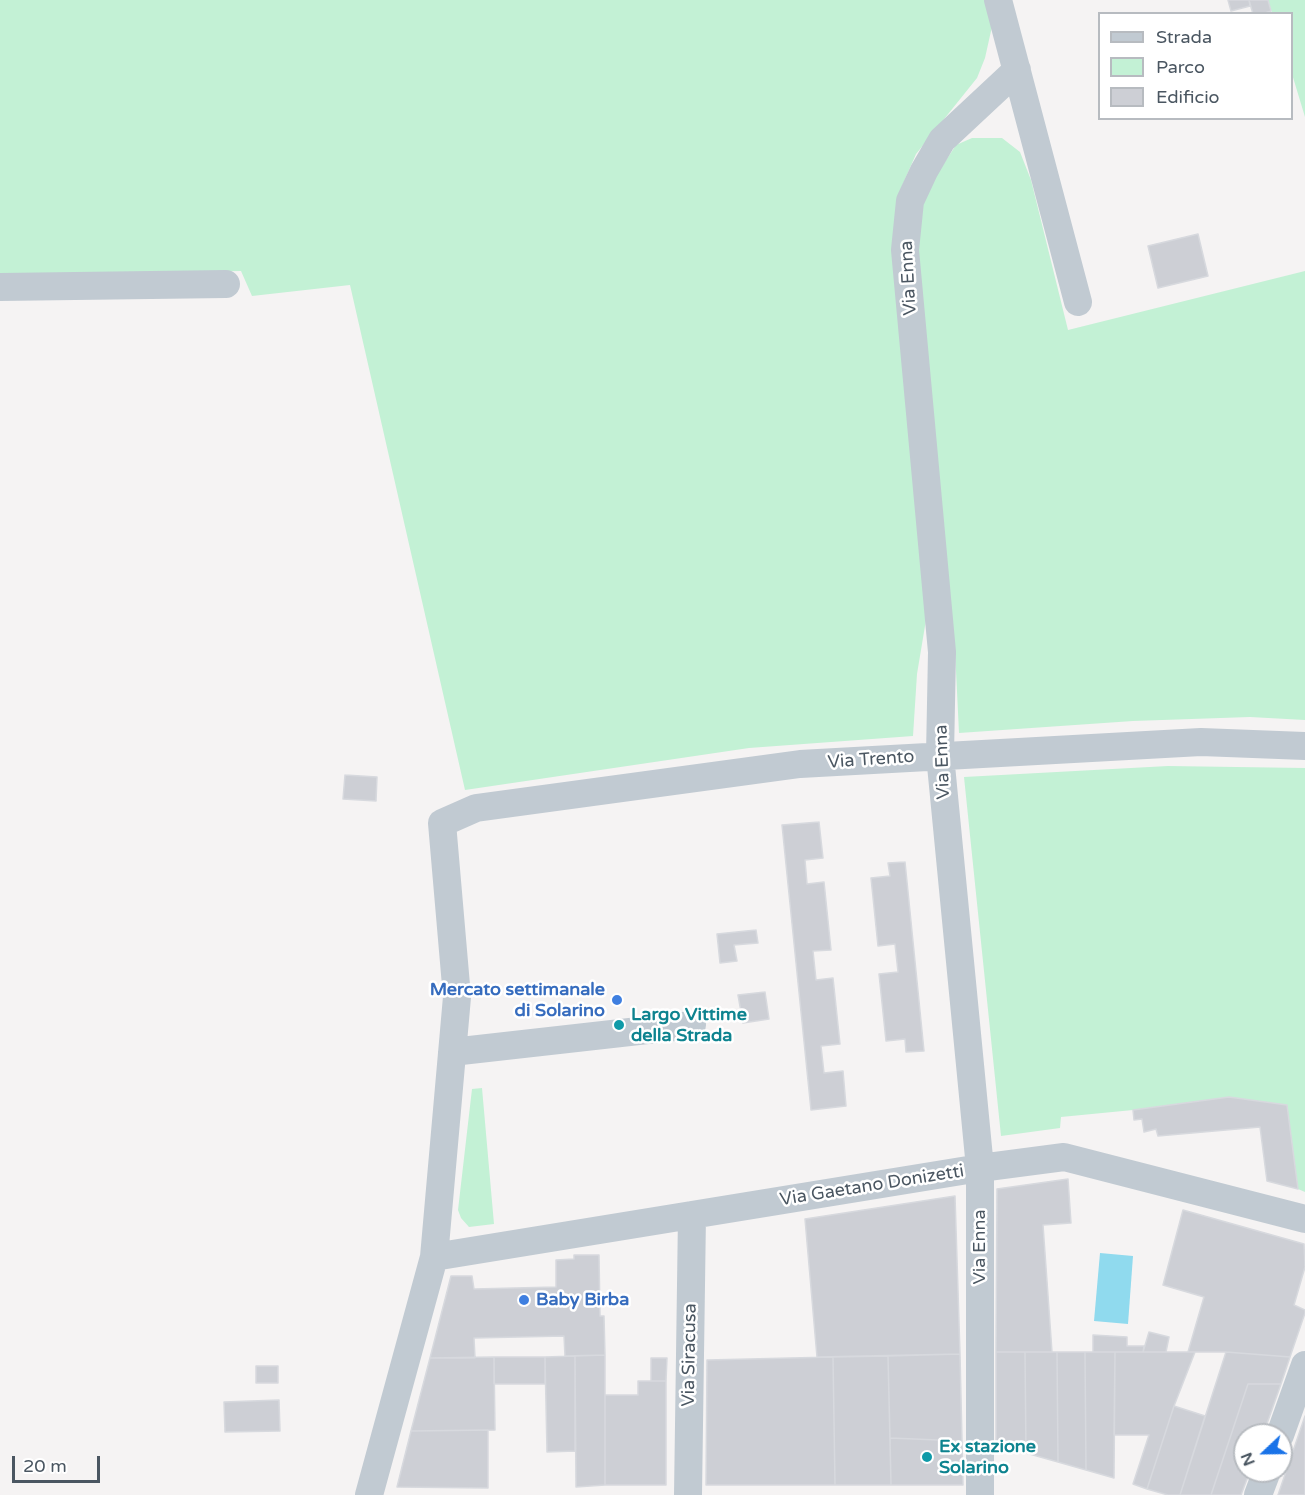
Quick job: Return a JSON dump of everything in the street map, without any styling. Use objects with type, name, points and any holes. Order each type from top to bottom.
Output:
[{"type":"street","points":[[998,0],[1078,302]]},
{"type":"street","name":"Via Enna","points":[[980,1495],[980,1168],[940,755],[942,652],[905,250],[910,201],[942,140],[1017,70]]},
{"type":"street","points":[[0,287],[226,284]]},
{"type":"street","name":"Via Trento","points":[[452,1052],[457,997],[442,823],[476,808],[800,764],[1201,742],[1305,746]]},
{"type":"street","points":[[369,1495],[434,1257],[452,1052],[692,1025]]},
{"type":"street","name":"Via Gaetano Donizetti","points":[[434,1257],[980,1168],[1064,1157],[1305,1219]]},
{"type":"street","name":"Via Siracusa","points":[[688,1495],[692,1215]]},
{"type":"street","points":[[1284,1423],[1305,1365]]},
{"type":"green space","points":[[0,0],[988,0],[993,22],[985,58],[977,78],[916,154],[899,193],[928,608],[917,674],[913,736],[749,748],[465,790],[350,285],[252,296],[241,271],[0,275]]},
{"type":"green space","points":[[1268,0],[1305,0],[1305,117],[1293,77],[1293,12],[1272,12]]},
{"type":"green space","points":[[972,138],[1002,138],[1020,152],[1031,180],[1068,330],[1305,271],[1305,720],[1250,717],[1133,721],[959,733],[955,650],[917,251],[921,205],[956,145]]},
{"type":"green space","points":[[1168,766],[1305,768],[1305,1192],[1298,1189],[1287,1106],[1229,1097],[1061,1117],[1060,1128],[1001,1136],[964,777]]},
{"type":"green space","points":[[482,1088],[494,1224],[469,1227],[461,1218],[458,1210],[472,1089]]},
{"type":"water","points":[[1100,1253],[1133,1256],[1128,1324],[1094,1321]]},
{"type":"building","points":[[1228,0],[1249,0],[1250,6],[1231,11]]},
{"type":"building","points":[[1249,0],[1268,0],[1271,11],[1252,12]]},
{"type":"building","points":[[1198,234],[1208,276],[1158,288],[1148,246]]},
{"type":"building","points":[[345,775],[377,777],[376,801],[343,799]]},
{"type":"building","points":[[819,822],[823,858],[805,860],[807,884],[824,882],[831,950],[813,951],[816,980],[833,978],[840,1044],[821,1046],[824,1073],[843,1071],[846,1106],[811,1110],[782,825]]},
{"type":"building","points":[[905,862],[924,1051],[906,1052],[905,1039],[886,1041],[879,974],[898,972],[895,944],[878,946],[871,878],[890,876],[888,863]]},
{"type":"building","points":[[756,930],[758,943],[734,945],[737,961],[720,963],[717,934]]},
{"type":"building","points":[[765,992],[769,1019],[743,1023],[738,995]]},
{"type":"building","points":[[1229,1097],[1287,1105],[1298,1189],[1267,1181],[1260,1127],[1158,1136],[1156,1129],[1144,1132],[1142,1119],[1134,1120],[1133,1110]]},
{"type":"building","points":[[1068,1179],[1071,1223],[1043,1225],[1052,1352],[996,1352],[997,1189]]},
{"type":"building","points":[[955,1196],[960,1354],[817,1357],[805,1219]]},
{"type":"building","points":[[1183,1210],[1304,1244],[1305,1267],[1294,1305],[1305,1310],[1305,1313],[1290,1357],[1226,1352],[1188,1352],[1204,1297],[1163,1285]]},
{"type":"building","points":[[574,1255],[599,1255],[600,1316],[604,1316],[605,1355],[565,1356],[564,1336],[474,1338],[475,1358],[430,1358],[451,1276],[472,1276],[474,1289],[556,1287],[556,1260],[574,1259]]},
{"type":"building","points":[[1149,1332],[1169,1337],[1166,1352],[1143,1352]]},
{"type":"building","points":[[1093,1335],[1127,1337],[1127,1346],[1144,1346],[1143,1352],[1093,1352]]},
{"type":"building","points":[[996,1352],[1025,1352],[1026,1453],[996,1444]]},
{"type":"building","points":[[1025,1352],[1057,1352],[1058,1462],[1026,1453]]},
{"type":"building","points":[[1057,1352],[1085,1352],[1086,1470],[1058,1462]]},
{"type":"building","points":[[1085,1352],[1115,1352],[1114,1478],[1086,1470]]},
{"type":"building","points":[[1115,1352],[1195,1352],[1174,1406],[1147,1489],[1133,1484],[1149,1435],[1114,1435]]},
{"type":"building","points":[[1226,1352],[1290,1357],[1281,1384],[1248,1384],[1235,1423],[1233,1423],[1211,1495],[1180,1495]]},
{"type":"building","points":[[960,1354],[962,1441],[890,1438],[888,1356]]},
{"type":"building","points":[[605,1355],[605,1485],[576,1487],[575,1356]]},
{"type":"building","points":[[575,1356],[575,1451],[547,1452],[545,1357]]},
{"type":"building","points":[[888,1356],[891,1485],[835,1485],[833,1357]]},
{"type":"building","points":[[494,1357],[545,1357],[545,1384],[494,1384]]},
{"type":"building","points":[[494,1357],[495,1430],[411,1431],[430,1358]]},
{"type":"building","points":[[833,1357],[835,1485],[706,1485],[707,1360]]},
{"type":"building","points":[[651,1358],[667,1358],[666,1381],[651,1381]]},
{"type":"building","points":[[256,1366],[278,1366],[278,1383],[256,1383]]},
{"type":"building","points":[[638,1381],[666,1381],[666,1485],[605,1485],[605,1395],[638,1395]]},
{"type":"building","points":[[1248,1384],[1281,1384],[1267,1423],[1235,1423]]},
{"type":"building","points":[[279,1400],[280,1431],[225,1432],[224,1402]]},
{"type":"building","points":[[1174,1406],[1205,1416],[1180,1495],[1168,1495],[1147,1489]]},
{"type":"building","points":[[1305,1416],[1305,1495],[1278,1495],[1282,1483],[1293,1483],[1293,1451]]},
{"type":"building","points":[[1233,1429],[1233,1483],[1246,1483],[1241,1495],[1211,1495]]},
{"type":"building","points":[[488,1430],[488,1488],[397,1487],[411,1431]]},
{"type":"building","name":"Ex stazione Solarino","points":[[890,1438],[962,1441],[963,1485],[891,1485]]},
{"type":"place","name":"Mercato settimanale di Solarino","points":[[617,1000]]},
{"type":"place","name":"Largo Vittime della Strada","points":[[619,1025]]},
{"type":"place","name":"Baby Birba","points":[[524,1300]]},
{"type":"place","name":"Ex stazione Solarino","points":[[927,1457]]}]
